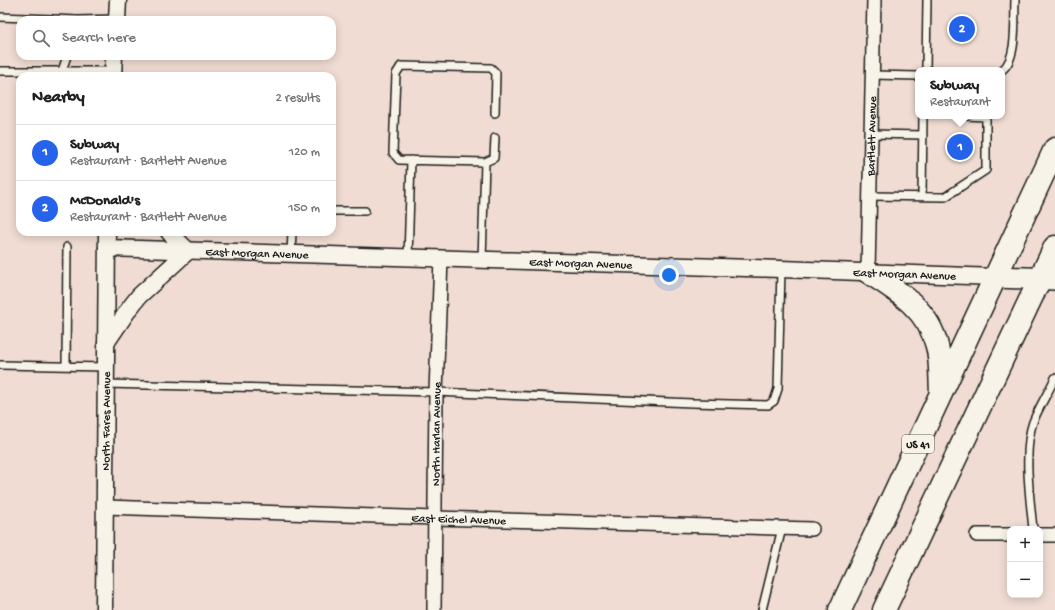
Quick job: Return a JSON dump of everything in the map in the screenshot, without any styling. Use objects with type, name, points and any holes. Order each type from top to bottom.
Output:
[{"type":"highway","name":"US 41","points":[[840,610],[1055,150]]},
{"type":"highway","points":[[884,610],[1048,279],[1055,247]]},
{"type":"highway","points":[[868,272],[898,292],[914,305],[926,318],[938,347],[942,393]]},
{"type":"main road","name":"East Morgan Avenue","points":[[995,277],[1048,279]]},
{"type":"street","points":[[117,16],[118,0]]},
{"type":"street","name":"Bartlett Avenue","points":[[868,272],[874,0]]},
{"type":"street","name":"North Fares Avenue","points":[[104,610],[108,236]]},
{"type":"street","points":[[106,343],[139,296],[150,285],[166,273],[188,251],[173,236]]},
{"type":"street","name":"East Morgan Avenue","points":[[107,248],[995,277]]},
{"type":"street","name":"North Harlan Avenue","points":[[434,610],[436,392],[441,259]]},
{"type":"street","name":"East Eichel Avenue","points":[[106,507],[812,529]]},
{"type":"street","points":[[977,535],[1007,535]]},
{"type":"street","points":[[1043,535],[1055,535]]},
{"type":"lane","points":[[926,67],[927,0]]},
{"type":"lane","points":[[1005,68],[1013,52],[1015,0]]},
{"type":"lane","points":[[0,17],[16,18]]},
{"type":"lane","points":[[62,72],[66,60]]},
{"type":"lane","points":[[495,114],[496,73],[491,68],[401,66],[396,74],[393,153],[399,160],[484,162],[494,158],[495,138]]},
{"type":"lane","points":[[0,71],[62,72],[113,68]]},
{"type":"lane","points":[[872,75],[915,76]]},
{"type":"lane","points":[[922,196],[923,119]]},
{"type":"lane","points":[[869,196],[945,197],[986,170],[986,119]]},
{"type":"lane","points":[[871,134],[923,135]]},
{"type":"lane","points":[[408,258],[411,160]]},
{"type":"lane","points":[[482,260],[484,162]]},
{"type":"lane","points":[[336,211],[365,211]]},
{"type":"lane","points":[[291,254],[292,236]]},
{"type":"lane","points":[[66,366],[67,247]]},
{"type":"lane","points":[[106,384],[436,392],[692,404],[768,405],[774,401],[778,389],[781,269]]},
{"type":"lane","points":[[0,365],[106,367]]},
{"type":"lane","points":[[1033,526],[1028,477],[1029,439],[1033,422],[1055,378]]},
{"type":"lane","points":[[762,610],[782,528]]},
{"type":"place","name":"McDonald's","points":[[962,29]]},
{"type":"place","name":"Subway","points":[[960,147]]}]
